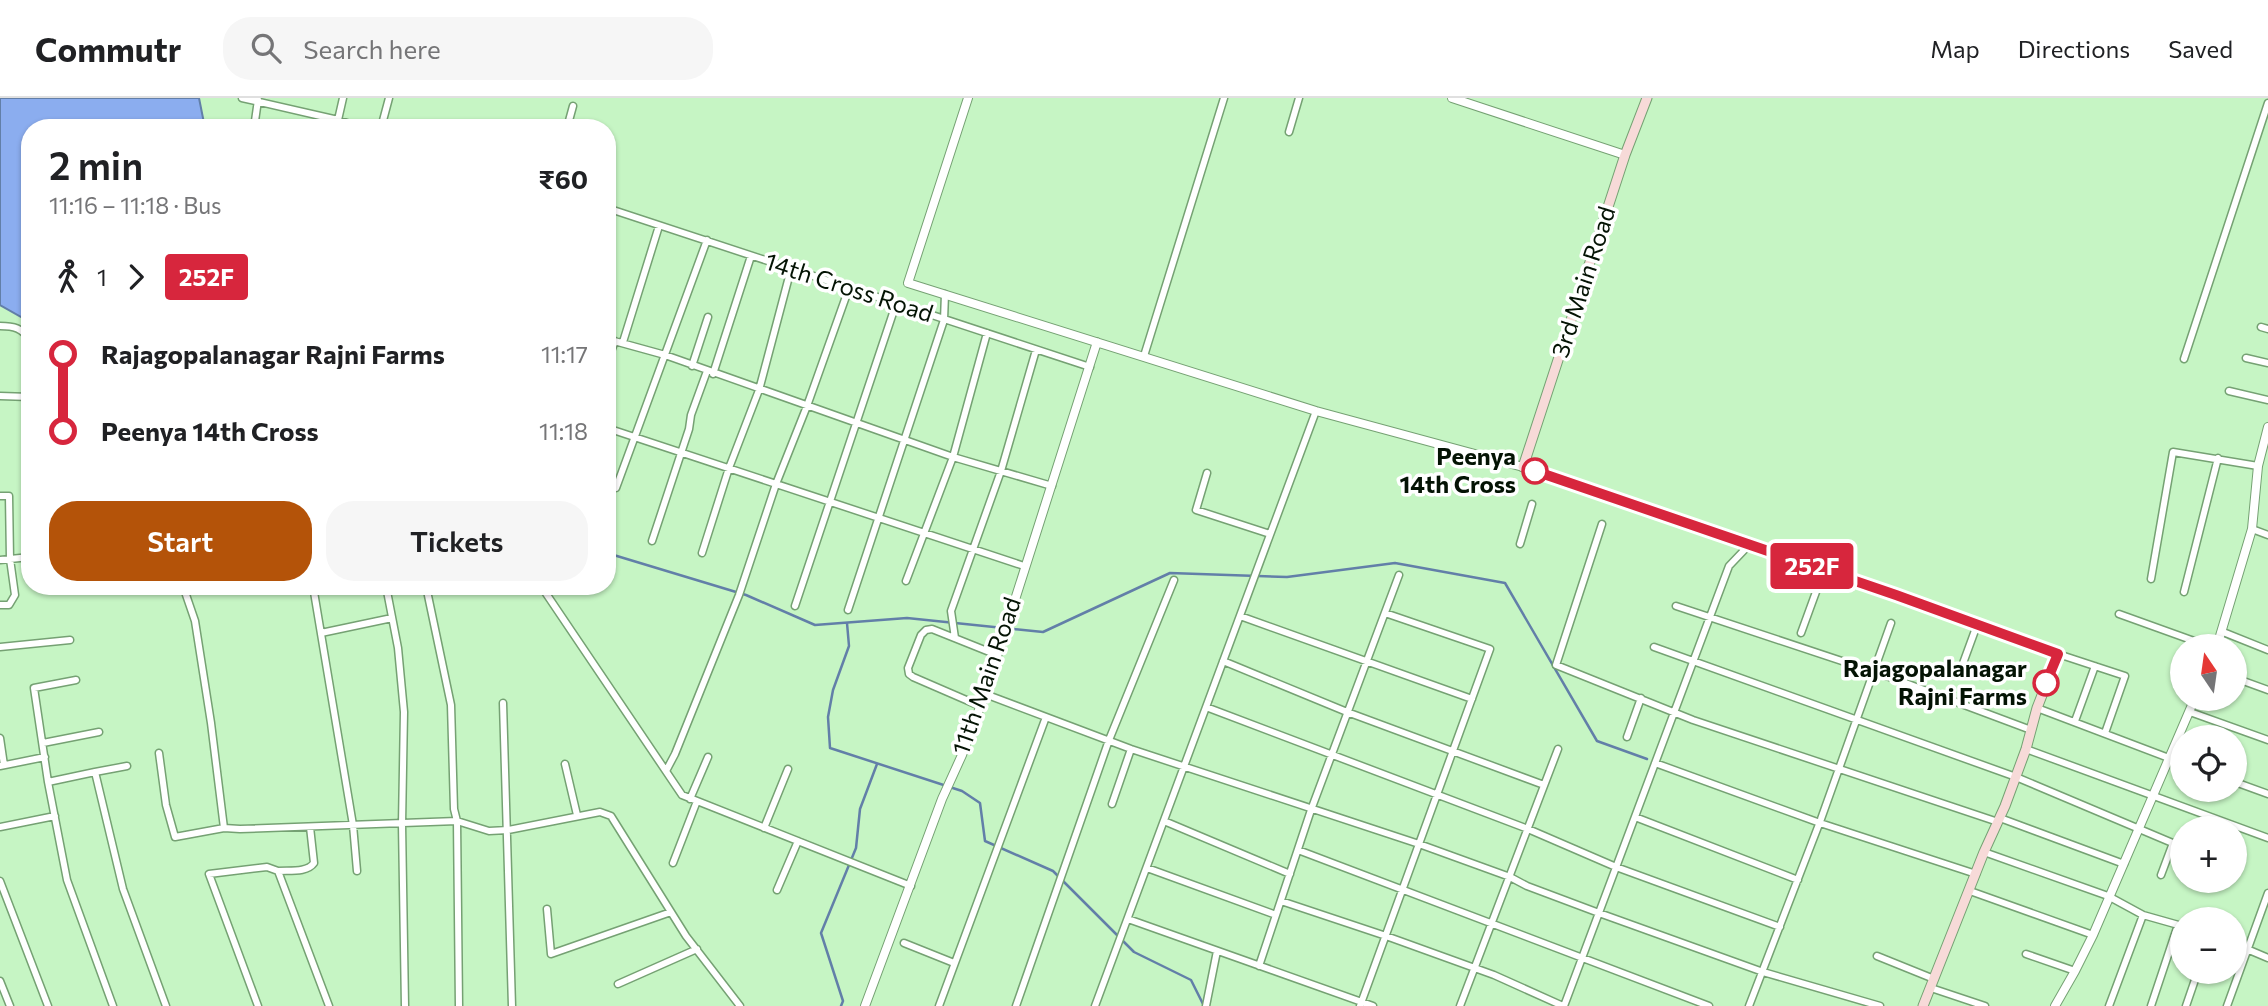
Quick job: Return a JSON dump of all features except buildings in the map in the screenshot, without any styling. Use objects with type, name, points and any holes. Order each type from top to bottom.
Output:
[{"type":"main road","name":"3rd Main Road","points":[[1523,467],[1625,156],[1647,98]]},
{"type":"main road","points":[[1523,467],[1750,544],[2058,654],[1999,820],[1923,1006]]},
{"type":"street","points":[[242,98],[334,119]]},
{"type":"street","points":[[338,119],[343,98]]},
{"type":"street","points":[[383,119],[389,98]]},
{"type":"street","points":[[968,98],[908,283],[1317,411],[1523,467]]},
{"type":"street","points":[[1144,356],[1224,98]]},
{"type":"street","points":[[1289,132],[1299,98]]},
{"type":"street","points":[[1452,98],[1462,99],[1625,156]]},
{"type":"street","points":[[255,119],[258,100]]},
{"type":"street","points":[[2184,359],[2268,103]]},
{"type":"street","points":[[569,119],[573,106]]},
{"type":"street","name":"14th Cross Road","points":[[616,211],[1090,367]]},
{"type":"street","points":[[623,342],[659,226]]},
{"type":"street","points":[[616,488],[707,240]]},
{"type":"street","points":[[652,541],[680,452],[751,256]]},
{"type":"street","points":[[702,553],[729,468],[759,390],[792,269]]},
{"type":"street","points":[[666,771],[739,595],[776,484],[849,288]]},
{"type":"street","points":[[848,610],[944,320],[945,294]]},
{"type":"street","points":[[795,606],[896,304]]},
{"type":"street","points":[[692,366],[708,317]]},
{"type":"street","points":[[0,326],[13,326],[21,330]]},
{"type":"street","points":[[906,581],[953,457],[987,333]]},
{"type":"street","points":[[616,341],[665,355],[953,457],[1052,486]]},
{"type":"street","name":"11th Main Road","points":[[865,1006],[985,694],[1097,342]]},
{"type":"street","points":[[954,638],[951,611],[1000,471],[1036,350]]},
{"type":"street","points":[[2246,358],[2268,363]]},
{"type":"street","points":[[2229,391],[2268,400]]},
{"type":"street","points":[[0,396],[21,397]]},
{"type":"street","points":[[1095,1006],[1317,411]]},
{"type":"street","points":[[2268,428],[2258,466],[2252,529],[2222,632],[2268,650]]},
{"type":"street","points":[[616,431],[1024,566]]},
{"type":"street","points":[[2151,579],[2174,452],[2258,466]]},
{"type":"street","points":[[2184,592],[2217,458]]},
{"type":"street","points":[[1207,473],[1196,510],[1270,534]]},
{"type":"street","points":[[0,496],[9,496],[10,559],[15,595],[9,605],[0,605]]},
{"type":"street","points":[[1520,544],[1532,504]]},
{"type":"street","points":[[0,524],[10,523]]},
{"type":"street","points":[[1602,524],[1556,664],[1693,720],[1839,770],[1999,820],[2124,864]]},
{"type":"street","points":[[2252,529],[2268,535]]},
{"type":"street","points":[[1281,901],[1474,968],[1564,1006],[1729,566],[1750,544]]},
{"type":"street","points":[[0,560],[21,558]]},
{"type":"street","points":[[1801,633],[1824,570]]},
{"type":"street","points":[[1259,966],[1311,810],[1399,575]]},
{"type":"street","points":[[1016,1006],[1109,740],[1174,580]]},
{"type":"street","points":[[186,595],[195,621],[224,828]]},
{"type":"street","points":[[315,595],[353,825],[357,871]]},
{"type":"street","points":[[388,595],[404,712],[402,824],[405,1006]]},
{"type":"street","points":[[428,595],[451,705],[454,809],[457,821],[459,1006]]},
{"type":"street","points":[[547,595],[682,795],[911,886]]},
{"type":"street","points":[[1676,606],[1873,672],[2031,730]]},
{"type":"street","points":[[1361,1004],[1490,649],[1385,613]]},
{"type":"street","points":[[2119,614],[2175,634]]},
{"type":"street","points":[[1240,616],[1472,699]]},
{"type":"street","points":[[321,633],[392,618]]},
{"type":"street","points":[[1749,1006],[1839,770],[1891,623]]},
{"type":"street","points":[[1962,666],[1977,625]]},
{"type":"street","points":[[980,706],[909,674],[908,668],[921,635],[932,629],[997,655]]},
{"type":"street","points":[[0,647],[69,640]]},
{"type":"street","points":[[1654,647],[2015,777],[2170,842]]},
{"type":"street","points":[[2058,654],[2125,676],[2105,733]]},
{"type":"street","points":[[1223,661],[1347,712],[1544,785]]},
{"type":"street","points":[[2075,721],[2095,666]]},
{"type":"street","points":[[76,680],[34,688],[48,782],[67,880],[113,1006]]},
{"type":"street","points":[[2247,682],[2268,690]]},
{"type":"street","points":[[985,694],[1184,767],[1419,844],[1763,972],[1880,1006]]},
{"type":"street","points":[[1627,737],[1641,698]]},
{"type":"street","points":[[503,703],[512,1006]]},
{"type":"street","points":[[1206,707],[1528,829],[1616,867],[1780,927]]},
{"type":"street","points":[[2037,708],[2169,758]]},
{"type":"street","points":[[2055,1006],[2093,935],[2190,712],[2268,740]]},
{"type":"street","points":[[939,1006],[1046,717]]},
{"type":"street","points":[[43,743],[99,732]]},
{"type":"street","points":[[0,738],[2,765],[45,757]]},
{"type":"street","points":[[1111,804],[1130,748]]},
{"type":"street","points":[[1460,1006],[1558,749]]},
{"type":"street","points":[[2026,749],[2268,838]]},
{"type":"street","points":[[159,753],[166,805],[174,837],[224,828],[457,821],[489,831],[508,830],[600,812],[611,816],[696,949],[740,1006]]},
{"type":"street","points":[[673,863],[708,757]]},
{"type":"street","points":[[1656,763],[1819,823],[1976,874]]},
{"type":"street","points":[[565,764],[578,816]]},
{"type":"street","points":[[48,782],[127,766]]},
{"type":"street","points":[[764,828],[788,769]]},
{"type":"street","points":[[95,772],[123,889],[166,1006]]},
{"type":"street","points":[[2247,786],[2268,794]]},
{"type":"street","points":[[0,827],[55,816]]},
{"type":"street","points":[[1635,817],[1798,880]]},
{"type":"street","points":[[1164,821],[1290,874]]},
{"type":"street","points":[[258,1006],[209,874],[267,867],[278,871],[311,868],[314,863],[310,827]]},
{"type":"street","points":[[777,890],[798,841]]},
{"type":"street","points":[[1298,850],[1709,1006]]},
{"type":"street","points":[[2161,875],[2170,851]]},
{"type":"street","points":[[1984,852],[2108,896],[2143,915],[2170,922]]},
{"type":"street","points":[[1147,868],[1276,915]]},
{"type":"street","points":[[278,871],[329,1006]]},
{"type":"street","points":[[0,881],[48,1006]]},
{"type":"street","points":[[1970,891],[2093,935]]},
{"type":"street","points":[[2268,893],[2247,949],[2268,958]]},
{"type":"street","points":[[547,909],[551,954],[671,912]]},
{"type":"street","points":[[2109,1006],[2143,915]]},
{"type":"street","points":[[1128,919],[1361,1004],[1373,1006]]},
{"type":"street","points":[[904,943],[954,963]]},
{"type":"street","points":[[618,984],[696,949]]},
{"type":"street","points":[[1208,1003],[1217,951]]},
{"type":"street","points":[[2151,1006],[2170,953]]},
{"type":"street","points":[[2026,954],[2075,971]]},
{"type":"street","points":[[1877,956],[1985,1006]]},
{"type":"street","points":[[0,981],[10,1006]]},
{"type":"street","points":[[2186,1006],[2193,984]]},
{"type":"street","points":[[2227,1006],[2235,984]]},
{"type":"water","points":[[0,98],[199,98],[203,119],[21,119],[21,317],[0,305]]},
{"type":"waterway","points":[[616,556],[746,595],[815,625],[907,618],[1043,632],[1170,573],[1287,577],[1395,563],[1505,583],[1597,741],[1647,759]]},
{"type":"waterway","points":[[847,623],[849,646],[833,690],[828,717],[830,748],[962,791],[980,803],[985,841],[1053,871],[1134,952],[1191,980],[1204,1006]]},
{"type":"waterway","points":[[841,1006],[843,1001],[821,933],[856,848],[860,809],[877,764]]},
{"type":"bus line","name":"252F","points":[[1535,471],[1896,595],[2058,654],[2046,683]]},
{"type":"place","name":"Peenya 14th Cross","points":[[1535,471]]},
{"type":"place","name":"Rajagopalanagar Rajni Farms","points":[[2046,683]]}]
